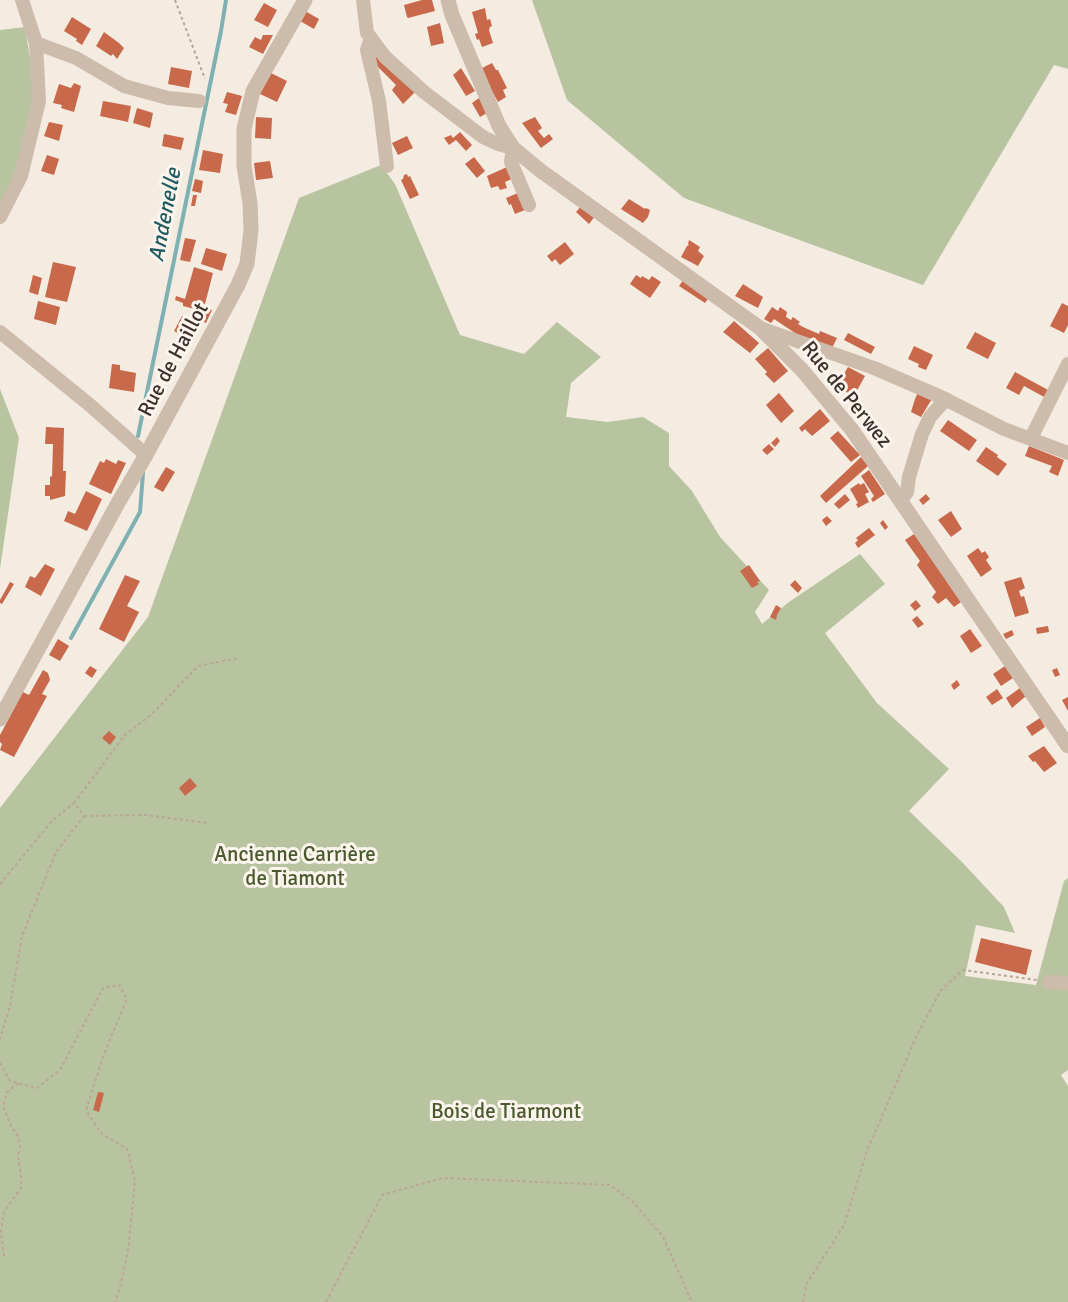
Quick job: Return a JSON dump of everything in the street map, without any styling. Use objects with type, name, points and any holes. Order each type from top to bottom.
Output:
[{"type":"street","points":[[0,218],[21,176],[39,101],[36,43],[22,0]]},
{"type":"street","name":"Rue de Haillot","points":[[0,719],[146,455],[238,285],[247,264],[251,230],[250,203],[244,166],[244,129],[253,91],[305,0]]},
{"type":"street","points":[[363,0],[367,33],[385,57],[424,92],[483,137],[513,148]]},
{"type":"street","name":"Rue de Perwez","points":[[448,0],[452,15],[499,126],[513,148],[541,171],[760,328],[802,370],[852,430],[1068,746]]},
{"type":"street","points":[[371,38],[367,50],[379,101],[387,166]]},
{"type":"street","points":[[36,43],[75,58],[124,86],[168,98],[199,101]]},
{"type":"street","name":"Rue de Perwez","points":[[513,148],[511,162],[528,205]]},
{"type":"street","points":[[760,328],[874,368],[946,399],[1004,429],[1068,453]]},
{"type":"street","points":[[0,332],[91,405],[146,455]]},
{"type":"street","points":[[1031,438],[1068,364]]},
{"type":"street","points":[[901,500],[907,492],[909,477],[922,434],[930,417],[946,399]]},
{"type":"street","points":[[1049,982],[1068,983]]},
{"type":"path","points":[[175,0],[205,79]]},
{"type":"path","points":[[0,884],[52,820],[74,803],[125,735],[152,714],[198,666],[239,658]]},
{"type":"path","points":[[74,803],[84,816]]},
{"type":"path","points":[[84,816],[146,815],[208,823]]},
{"type":"path","points":[[0,1039],[10,1006],[22,936],[56,852],[84,816]]},
{"type":"path","points":[[803,1302],[807,1283],[844,1225],[867,1151],[917,1035],[941,990],[963,970],[1049,982]]},
{"type":"path","points":[[0,1063],[10,1082],[37,1088],[60,1070],[103,988],[119,985],[127,999],[104,1054],[86,1110],[101,1133],[127,1149],[135,1181],[128,1252],[115,1302]]},
{"type":"path","points":[[4,1256],[1,1231],[4,1212],[21,1188],[21,1176],[18,1136],[3,1106],[7,1092],[19,1083]]},
{"type":"path","points":[[326,1302],[382,1195],[443,1178],[610,1185],[632,1202],[663,1237],[692,1302]]},
{"type":"green space","points":[[532,0],[1068,0],[1068,69],[1054,65],[923,285],[684,198],[567,100]]},
{"type":"green space","points":[[25,27],[34,83],[31,128],[0,216],[0,30]]},
{"type":"green space","points":[[381,165],[395,184],[460,335],[524,354],[557,322],[601,357],[571,383],[566,417],[608,422],[643,417],[669,433],[669,466],[692,491],[720,537],[769,590],[755,612],[762,624],[789,602],[860,554],[885,584],[825,633],[877,703],[949,769],[909,811],[1004,907],[1015,933],[976,925],[965,976],[1036,985],[1064,881],[1068,878],[1068,1070],[1061,1075],[1068,1086],[1068,1302],[0,1302],[0,808],[148,617],[299,198]]},
{"type":"green space","points":[[0,389],[19,438],[0,569]]},
{"type":"building","points":[[432,0],[435,11],[408,18],[404,5]]},
{"type":"building","points":[[264,3],[277,10],[268,27],[254,20]]},
{"type":"building","points":[[485,8],[487,20],[490,19],[492,26],[489,30],[493,43],[482,47],[475,34],[478,33],[472,12]]},
{"type":"building","points":[[305,11],[319,19],[314,29],[300,21]]},
{"type":"building","points":[[72,17],[91,29],[82,45],[64,31]]},
{"type":"building","points":[[440,23],[444,43],[431,46],[427,27]]},
{"type":"building","points":[[104,32],[124,48],[117,59],[113,54],[111,56],[96,46]]},
{"type":"building","points":[[263,35],[273,35],[263,54],[249,47],[255,37],[261,40]]},
{"type":"building","points":[[377,52],[415,92],[403,104],[392,90],[396,85],[373,62],[372,56]]},
{"type":"building","points":[[492,63],[507,88],[503,90],[506,97],[498,102],[480,69]]},
{"type":"building","points":[[171,67],[192,71],[189,88],[168,84]]},
{"type":"building","points":[[461,68],[475,91],[466,96],[453,75]]},
{"type":"building","points":[[271,73],[287,81],[277,102],[260,94]]},
{"type":"building","points":[[74,83],[81,86],[74,112],[53,103],[59,84],[71,88]]},
{"type":"building","points":[[227,92],[242,96],[236,115],[225,112],[228,104],[223,103]]},
{"type":"building","points":[[479,98],[487,113],[480,117],[472,103]]},
{"type":"building","points":[[103,101],[131,106],[128,122],[100,116]]},
{"type":"building","points":[[137,108],[153,113],[150,128],[133,123]]},
{"type":"building","points":[[256,117],[272,118],[271,139],[255,138]]},
{"type":"building","points":[[535,117],[542,128],[538,131],[544,138],[549,134],[553,139],[541,148],[522,123]]},
{"type":"building","points":[[49,122],[63,125],[59,141],[44,136]]},
{"type":"building","points":[[460,132],[472,145],[466,151],[456,140],[449,145],[444,138],[451,135],[453,138]]},
{"type":"building","points":[[164,134],[184,138],[181,150],[162,146]]},
{"type":"building","points":[[407,136],[413,148],[398,155],[392,143]]},
{"type":"building","points":[[203,150],[223,154],[220,173],[199,170]]},
{"type":"building","points":[[47,155],[59,159],[54,175],[41,171]]},
{"type":"building","points":[[474,157],[485,171],[477,178],[465,164]]},
{"type":"building","points":[[270,161],[273,178],[256,180],[254,163]]},
{"type":"building","points":[[507,167],[512,179],[505,182],[507,188],[500,190],[498,186],[491,188],[487,176]]},
{"type":"building","points":[[407,174],[419,195],[410,199],[401,180]]},
{"type":"building","points":[[195,179],[203,181],[201,193],[192,191]]},
{"type":"building","points":[[518,193],[525,210],[515,214],[506,198]]},
{"type":"building","points":[[193,195],[197,195],[195,206],[191,206]]},
{"type":"building","points":[[629,199],[650,210],[643,223],[621,209]]},
{"type":"building","points":[[582,205],[595,216],[589,224],[576,212]]},
{"type":"building","points":[[185,238],[196,240],[190,262],[180,260]]},
{"type":"building","points":[[689,240],[700,247],[698,251],[704,256],[698,266],[681,257],[689,245]]},
{"type":"building","points":[[565,242],[574,254],[560,265],[555,259],[552,262],[547,256]]},
{"type":"building","points":[[206,248],[227,254],[222,271],[201,264]]},
{"type":"building","points":[[53,262],[76,267],[67,302],[45,297]]},
{"type":"building","points":[[194,267],[213,273],[205,304],[197,302],[195,309],[183,306],[183,303],[175,300],[176,296],[185,299]]},
{"type":"building","points":[[33,275],[42,278],[38,295],[29,292]]},
{"type":"building","points":[[636,275],[649,280],[652,276],[661,282],[650,298],[630,284]]},
{"type":"building","points":[[684,279],[710,296],[705,303],[679,286]]},
{"type":"building","points":[[743,284],[763,297],[758,308],[735,296]]},
{"type":"building","points":[[38,301],[60,307],[56,325],[34,319]]},
{"type":"building","points":[[1062,303],[1068,306],[1068,325],[1064,333],[1050,326]]},
{"type":"building","points":[[200,305],[212,310],[206,323],[199,320],[202,314],[197,311]]},
{"type":"building","points":[[772,307],[778,311],[780,307],[787,312],[786,317],[791,320],[793,317],[803,327],[837,338],[832,348],[798,335],[774,319],[771,323],[764,319]]},
{"type":"building","points":[[182,316],[195,322],[185,337],[174,331]]},
{"type":"building","points":[[734,321],[759,343],[750,353],[723,332]]},
{"type":"building","points":[[975,332],[996,343],[988,359],[966,348]]},
{"type":"building","points":[[848,333],[875,347],[871,354],[844,340]]},
{"type":"building","points":[[914,346],[933,355],[926,370],[908,359]]},
{"type":"building","points":[[768,348],[788,371],[774,383],[755,359]]},
{"type":"building","points":[[112,364],[120,365],[120,370],[136,373],[134,392],[109,388]]},
{"type":"building","points":[[848,367],[865,376],[854,396],[836,387]]},
{"type":"building","points":[[1015,372],[1050,391],[1046,398],[1024,386],[1019,395],[1006,388]]},
{"type":"building","points":[[919,390],[933,397],[921,417],[911,412]]},
{"type":"building","points":[[779,393],[794,411],[781,423],[766,405]]},
{"type":"building","points":[[820,409],[830,421],[812,436],[805,429],[802,432],[799,428]]},
{"type":"building","points":[[948,420],[977,440],[969,451],[940,431]]},
{"type":"building","points":[[46,427],[64,428],[65,496],[50,500],[50,496],[45,496],[45,485],[50,485],[52,476],[53,444],[45,444]]},
{"type":"building","points":[[838,431],[860,455],[851,462],[830,438]]},
{"type":"building","points":[[777,437],[780,441],[775,447],[771,443]]},
{"type":"building","points":[[769,444],[774,449],[767,455],[762,450]]},
{"type":"building","points":[[1029,446],[1064,460],[1058,476],[1049,472],[1052,466],[1025,456]]},
{"type":"building","points":[[986,447],[1007,464],[998,476],[976,461]]},
{"type":"building","points":[[861,457],[868,466],[826,503],[820,496]]},
{"type":"building","points":[[106,459],[116,464],[118,460],[126,463],[111,494],[89,484],[100,461],[104,463]]},
{"type":"building","points":[[166,467],[175,472],[163,492],[154,487]]},
{"type":"building","points":[[869,470],[885,494],[873,502],[871,499],[874,496],[861,476]]},
{"type":"building","points":[[859,483],[860,485],[864,483],[869,492],[865,494],[869,502],[858,508],[856,504],[858,503],[850,489]]},
{"type":"building","points":[[86,491],[102,499],[87,531],[64,521],[68,511],[75,514]]},
{"type":"building","points":[[845,494],[850,500],[839,509],[834,504]]},
{"type":"building","points":[[926,494],[930,499],[923,505],[919,500]]},
{"type":"building","points":[[951,511],[962,529],[951,537],[938,520]]},
{"type":"building","points":[[827,516],[832,521],[826,526],[822,520]]},
{"type":"building","points":[[883,520],[888,527],[885,530],[880,523]]},
{"type":"building","points":[[869,528],[875,535],[858,548],[855,543],[858,540],[856,538]]},
{"type":"building","points":[[914,534],[961,602],[954,607],[946,598],[938,604],[932,597],[936,592],[917,565],[920,561],[905,540]]},
{"type":"building","points":[[978,548],[982,553],[985,551],[989,557],[986,560],[992,569],[981,577],[967,556]]},
{"type":"building","points":[[45,564],[55,569],[41,596],[25,587],[30,576],[35,578]]},
{"type":"building","points":[[749,565],[760,581],[752,588],[740,571]]},
{"type":"building","points":[[125,575],[140,581],[127,606],[139,612],[124,642],[99,629]]},
{"type":"building","points":[[1021,577],[1025,588],[1019,591],[1021,597],[1024,596],[1029,613],[1015,617],[1004,582]]},
{"type":"building","points":[[795,580],[802,588],[798,593],[790,585]]},
{"type":"building","points":[[10,582],[14,584],[2,604],[0,600]]},
{"type":"building","points":[[916,600],[921,606],[915,611],[910,605]]},
{"type":"building","points":[[776,605],[781,608],[776,620],[770,617]]},
{"type":"building","points":[[917,616],[924,624],[918,628],[912,620]]},
{"type":"building","points":[[1048,626],[1049,632],[1037,634],[1036,628]]},
{"type":"building","points":[[970,629],[982,646],[971,653],[960,636]]},
{"type":"building","points":[[1012,630],[1014,635],[1006,639],[1003,634]]},
{"type":"building","points":[[58,639],[69,646],[60,661],[49,655]]},
{"type":"building","points":[[90,666],[97,670],[92,678],[85,673]]},
{"type":"building","points":[[1005,666],[1013,678],[1001,686],[993,674]]},
{"type":"building","points":[[1057,668],[1060,675],[1055,677],[1052,670]]},
{"type":"building","points":[[43,670],[48,673],[50,680],[42,694],[47,696],[14,757],[0,750],[2,744],[0,735],[23,692],[29,695]]},
{"type":"building","points":[[957,680],[960,685],[954,690],[951,685]]},
{"type":"building","points":[[1020,688],[1026,696],[1012,708],[1006,698]]},
{"type":"building","points":[[997,689],[1003,698],[992,705],[986,697]]},
{"type":"building","points":[[1068,697],[1068,711],[1062,700]]},
{"type":"building","points":[[1040,718],[1045,727],[1032,736],[1026,727]]},
{"type":"building","points":[[109,731],[116,737],[110,745],[102,738]]},
{"type":"building","points":[[1044,746],[1057,763],[1044,772],[1028,756]]},
{"type":"building","points":[[190,778],[197,786],[185,796],[179,788]]},
{"type":"building","points":[[981,938],[1032,950],[1026,975],[975,962]]},
{"type":"building","points":[[98,1092],[104,1093],[99,1112],[93,1110]]},
{"type":"waterway","name":"Andenelle","points":[[138,436],[226,0]]},
{"type":"waterway","name":"Andenelle","points":[[71,638],[140,512],[143,473]]},
{"type":"park label","name":"Ancienne Carrière de Tiamont","points":[[295,867]]},
{"type":"park label","name":"Bois de Tiarmont","points":[[506,1112]]}]
